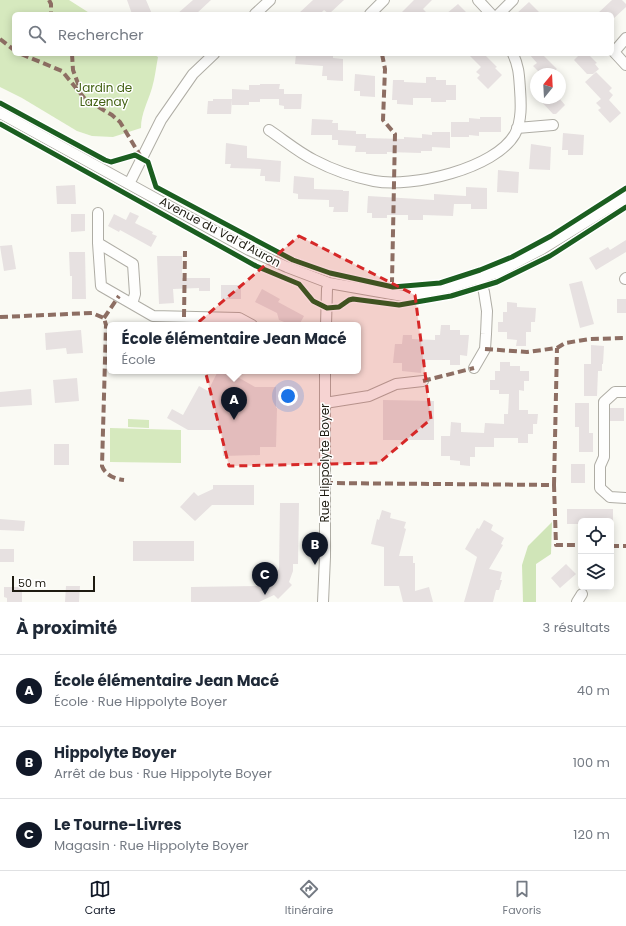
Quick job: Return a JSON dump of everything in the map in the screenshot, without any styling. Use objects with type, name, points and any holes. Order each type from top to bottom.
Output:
[{"type":"street","points":[[257,12],[270,0]]},
{"type":"street","points":[[372,12],[384,0]]},
{"type":"street","points":[[478,0],[489,12]]},
{"type":"street","points":[[501,12],[513,0]]},
{"type":"street","points":[[626,38],[614,52],[626,65]]},
{"type":"street","points":[[129,184],[161,120],[193,74],[212,56]]},
{"type":"street","points":[[269,130],[313,160],[344,173],[376,181],[422,181],[468,168],[493,156],[506,145],[515,133],[520,119],[521,104],[518,64],[514,56]]},
{"type":"street","name":"Avenue du Val d'Auron","points":[[0,113],[249,250],[287,267],[329,283],[403,296],[451,287],[496,272],[542,249],[626,197]]},
{"type":"street","points":[[517,128],[553,125]]},
{"type":"street","points":[[98,213],[98,243],[101,286],[153,316],[239,318],[246,322]]},
{"type":"street","points":[[98,243],[133,264],[135,294],[132,304]]},
{"type":"street","points":[[474,368],[485,349],[487,311],[480,278]]},
{"type":"street","points":[[326,322],[327,289],[329,283]]},
{"type":"street","name":"Rue Hippolyte Boyer","points":[[323,602],[325,557],[325,374]]},
{"type":"street","points":[[325,403],[369,396],[396,384],[423,381]]},
{"type":"street","points":[[626,392],[615,392],[604,402],[604,457],[600,466],[600,488],[610,497],[626,498]]},
{"type":"highlighted area","points":[[299,236],[415,295],[431,419],[379,463],[229,466],[194,326]]},
{"type":"green space","name":"Jardin de Lazenay","points":[[0,0],[69,0],[88,12],[12,12],[12,56],[158,57],[153,84],[143,112],[141,128],[113,137],[92,136],[77,131],[22,98],[0,87]]},
{"type":"green space","points":[[128,419],[149,420],[149,428],[128,427]]},
{"type":"green space","points":[[110,428],[181,430],[181,463],[110,462]]},
{"type":"green space","points":[[552,522],[551,554],[536,564],[536,602],[523,602],[522,565],[528,546]]},
{"type":"building","points":[[127,0],[146,0],[151,12],[131,12]]},
{"type":"building","points":[[193,0],[211,0],[198,12],[179,12]]},
{"type":"building","points":[[313,0],[344,0],[331,12],[326,12],[324,10],[322,12],[300,12]]},
{"type":"building","points":[[414,0],[432,0],[423,9],[426,12],[402,12]]},
{"type":"building","points":[[612,0],[622,0],[626,4],[626,7],[614,18],[614,12],[599,12]]},
{"type":"building","points":[[529,2],[539,12],[518,12]]},
{"type":"building","points":[[458,4],[466,12],[448,12]]},
{"type":"building","points":[[296,56],[333,56],[333,58],[343,59],[343,81],[327,80],[327,76],[322,76],[323,66],[295,64]]},
{"type":"building","points":[[470,56],[486,56],[497,67],[495,68],[502,75],[488,89],[477,78],[480,75],[476,72],[481,67]]},
{"type":"building","points":[[531,56],[544,56],[556,68],[535,68],[533,66],[537,63]]},
{"type":"building","points":[[578,56],[590,56],[597,63],[595,64],[599,69],[593,74],[587,74],[574,60]]},
{"type":"building","points":[[596,72],[612,88],[609,91],[613,95],[609,100],[621,113],[610,123],[598,110],[601,108],[596,103],[601,99],[585,82]]},
{"type":"building","points":[[355,74],[375,76],[375,97],[360,96],[360,91],[354,91]]},
{"type":"building","points":[[426,77],[436,77],[436,80],[446,80],[446,85],[456,85],[456,100],[431,102],[431,98],[413,98],[413,105],[397,104],[397,100],[392,100],[393,80],[426,83]]},
{"type":"building","points":[[280,84],[279,89],[284,89],[284,94],[302,94],[301,109],[284,109],[284,106],[279,105],[279,99],[260,99],[260,102],[249,102],[249,105],[232,105],[232,89],[249,90],[249,85]]},
{"type":"building","points":[[213,99],[232,99],[231,114],[207,114],[208,101],[213,101]]},
{"type":"building","points":[[544,104],[565,105],[556,114],[553,114]]},
{"type":"building","points":[[480,117],[501,117],[501,132],[479,132],[479,136],[469,135],[469,137],[451,137],[451,122],[469,122],[469,118],[480,119]]},
{"type":"building","points":[[312,119],[333,120],[332,123],[338,123],[338,130],[356,131],[356,134],[366,134],[366,138],[422,138],[422,134],[432,135],[432,132],[450,132],[450,148],[432,147],[432,151],[421,151],[421,153],[387,152],[387,154],[366,154],[366,152],[355,152],[356,146],[338,145],[338,140],[332,140],[332,135],[311,135]]},
{"type":"building","points":[[563,133],[584,135],[583,155],[568,155],[568,150],[562,150]]},
{"type":"building","points":[[226,143],[247,146],[247,158],[281,161],[280,182],[265,181],[265,176],[260,176],[261,169],[230,168],[231,164],[225,164]]},
{"type":"building","points":[[531,144],[551,147],[550,170],[529,169]]},
{"type":"building","points":[[498,170],[519,172],[518,193],[497,192]]},
{"type":"building","points":[[294,176],[314,178],[314,189],[349,191],[348,212],[333,212],[334,207],[329,207],[329,200],[298,199],[298,194],[293,193]]},
{"type":"building","points":[[75,185],[76,204],[57,204],[56,186]]},
{"type":"building","points":[[466,187],[487,188],[487,209],[471,209],[471,204],[454,204],[453,216],[423,215],[423,220],[408,220],[408,215],[387,215],[387,218],[372,218],[372,213],[367,213],[368,196],[434,200],[434,194],[466,196]]},
{"type":"building","points":[[130,212],[139,216],[135,223],[153,232],[152,234],[157,236],[151,247],[120,230],[119,232],[108,226],[114,214],[126,220]]},
{"type":"building","points":[[71,214],[85,214],[85,231],[71,232]]},
{"type":"building","points":[[626,240],[626,252],[596,270],[589,258],[608,247],[610,250]]},
{"type":"building","points":[[12,245],[16,269],[4,271],[0,246]]},
{"type":"building","points":[[69,252],[85,252],[86,299],[72,299],[72,276],[70,276]]},
{"type":"building","points":[[157,256],[182,256],[182,278],[210,278],[210,291],[199,291],[199,288],[173,289],[174,303],[159,304]]},
{"type":"building","points":[[582,281],[594,324],[580,328],[569,284]]},
{"type":"building","points":[[221,285],[241,285],[241,299],[221,299]]},
{"type":"building","points":[[262,289],[280,299],[278,302],[304,316],[301,322],[284,322],[279,320],[277,313],[255,302]]},
{"type":"building","points":[[617,299],[626,299],[626,313],[617,313]]},
{"type":"building","points":[[507,302],[517,303],[517,307],[536,308],[535,322],[531,322],[531,332],[526,332],[526,346],[516,346],[517,340],[507,339],[507,332],[498,332],[498,322],[503,322],[503,312],[507,312]]},
{"type":"building","points":[[441,325],[450,325],[450,330],[460,330],[460,335],[469,335],[467,356],[460,355],[460,365],[450,365],[450,360],[426,360],[426,364],[422,364],[421,373],[402,371],[402,363],[393,363],[395,344],[402,344],[403,335],[412,335],[412,339],[435,340],[435,335],[440,335]]},
{"type":"building","points":[[81,330],[83,353],[67,354],[66,348],[46,350],[45,333]]},
{"type":"building","points":[[591,345],[604,346],[603,364],[602,371],[598,371],[597,396],[584,396],[584,364],[591,364]]},
{"type":"building","points":[[500,362],[510,362],[510,366],[520,366],[520,371],[529,371],[529,381],[524,381],[524,391],[519,390],[519,410],[528,410],[528,414],[538,414],[537,424],[533,424],[533,434],[528,434],[528,443],[518,443],[518,438],[494,438],[494,447],[475,447],[475,457],[470,457],[470,466],[460,465],[460,461],[450,460],[450,456],[441,456],[441,436],[450,436],[451,422],[461,423],[461,432],[484,433],[485,423],[504,424],[504,414],[508,414],[509,394],[499,394],[499,390],[490,390],[490,380],[495,380],[495,371],[500,371]]},
{"type":"building","points":[[216,374],[232,374],[255,387],[276,387],[276,447],[260,447],[260,455],[223,456],[222,430],[188,430],[167,418],[172,409],[183,415],[199,386],[208,391]]},
{"type":"building","points":[[77,378],[79,401],[55,403],[53,380]]},
{"type":"building","points":[[31,389],[32,405],[0,407],[0,392]]},
{"type":"building","points":[[383,400],[434,401],[434,440],[383,440]]},
{"type":"building","points":[[575,403],[589,403],[589,433],[593,433],[593,452],[579,452],[579,427],[575,427]]},
{"type":"building","points":[[610,408],[624,408],[624,421],[610,421]]},
{"type":"building","points":[[54,444],[69,444],[69,465],[54,465]]},
{"type":"building","points":[[571,464],[585,464],[585,483],[571,483]]},
{"type":"building","points":[[213,485],[254,485],[254,505],[212,505],[195,521],[180,507],[194,492],[198,496],[213,489]]},
{"type":"building","points":[[280,503],[299,503],[298,564],[293,564],[293,571],[289,582],[292,585],[278,599],[274,595],[259,602],[191,602],[191,587],[262,586],[279,569]]},
{"type":"building","points":[[567,509],[613,509],[613,518],[578,518],[578,524],[567,524]]},
{"type":"building","points":[[382,510],[391,513],[390,518],[406,522],[404,528],[406,529],[399,556],[413,556],[413,563],[415,563],[415,591],[429,587],[433,602],[403,602],[399,586],[384,586],[384,547],[371,544],[377,519],[379,520]]},
{"type":"building","points":[[0,519],[25,521],[24,531],[0,530]]},
{"type":"building","points":[[484,520],[493,525],[491,530],[504,538],[501,544],[503,545],[489,569],[502,572],[500,580],[502,580],[499,590],[496,590],[493,602],[464,602],[477,557],[465,549],[477,528],[479,529]]},
{"type":"building","points":[[133,541],[194,541],[194,561],[133,561]]},
{"type":"building","points":[[0,549],[14,549],[14,562],[0,562]]},
{"type":"building","points":[[566,564],[576,574],[560,588],[551,578]]},
{"type":"building","points":[[66,586],[80,586],[79,602],[65,602]]},
{"type":"building","points":[[4,587],[22,587],[22,602],[7,602],[7,598],[4,597]]},
{"type":"marked path","points":[[49,0],[51,4],[51,12]]},
{"type":"marked path","points":[[0,39],[12,48]]},
{"type":"marked path","points":[[26,56],[62,71],[85,99],[112,115],[120,122],[141,157]]},
{"type":"marked path","points":[[72,56],[73,70],[80,89]]},
{"type":"marked path","points":[[382,56],[385,69],[383,120],[395,134],[392,282]]},
{"type":"marked path","points":[[184,317],[185,251]]},
{"type":"marked path","points":[[104,318],[119,296]]},
{"type":"marked path","points":[[0,317],[92,313],[104,318],[106,325],[102,466],[105,472],[111,476],[124,480]]},
{"type":"marked path","points":[[485,349],[527,352],[557,348],[565,343],[590,339],[626,338]]},
{"type":"marked path","points":[[554,485],[557,348]]},
{"type":"marked path","points":[[423,381],[474,368]]},
{"type":"marked path","points":[[325,483],[554,485],[556,545],[578,545]]},
{"type":"marked path","points":[[614,546],[626,546]]},
{"type":"cycle path","points":[[0,103],[105,160],[111,162],[135,155],[148,162],[156,187],[293,260],[330,273],[393,287],[440,283],[480,270],[512,257],[551,236],[626,188]]},
{"type":"cycle path","points":[[0,124],[256,266],[299,284],[313,301],[327,308],[339,307],[353,299],[399,305],[451,296],[497,282],[550,256],[626,207]]},
{"type":"place","name":"École élémentaire Jean Macé","points":[[234,420]]},
{"type":"place","name":"Hippolyte Boyer","points":[[315,565]]},
{"type":"place","name":"Le Tourne-Livres","points":[[265,595]]}]
